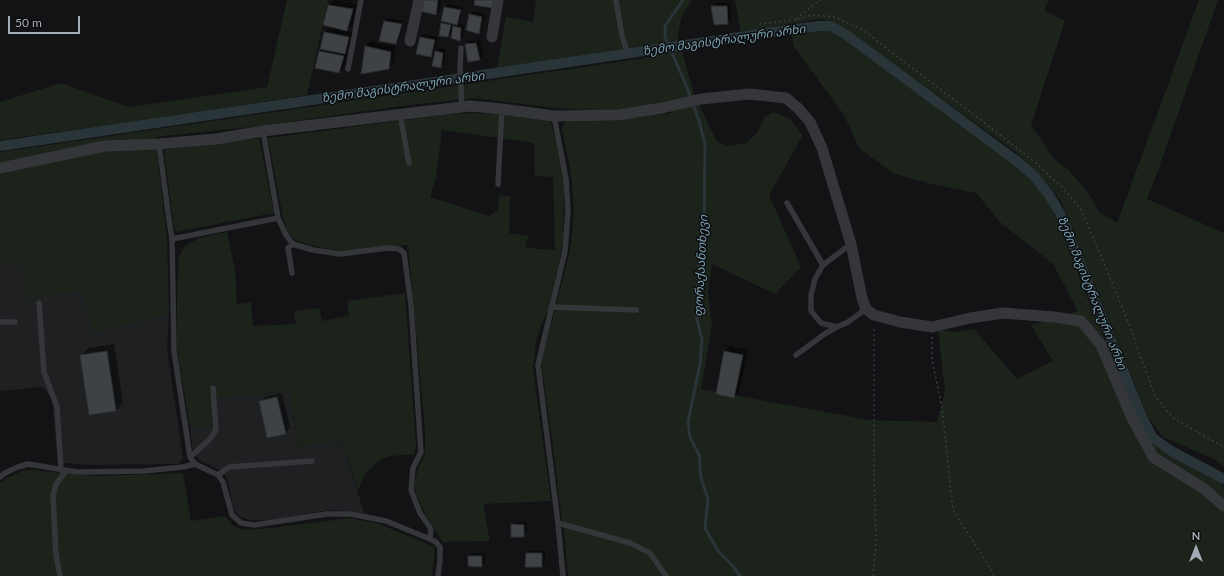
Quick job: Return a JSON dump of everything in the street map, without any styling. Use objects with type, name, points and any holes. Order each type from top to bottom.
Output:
[{"type":"street","points":[[410,41],[419,0]]},
{"type":"street","points":[[492,37],[498,0]]},
{"type":"street","points":[[0,168],[105,146],[159,144],[216,139],[263,131],[400,114],[462,103],[470,106],[554,116],[618,115],[662,108],[701,99],[749,94],[786,98],[799,109],[810,122],[822,148],[851,244],[862,298],[870,312],[900,322],[932,327],[970,318],[1003,314],[1081,320],[1101,345],[1132,418],[1153,457],[1203,488],[1224,506]]},
{"type":"lane","points":[[348,69],[361,0]]},
{"type":"lane","points":[[616,0],[622,36],[626,48]]},
{"type":"lane","points":[[461,48],[460,68],[462,103]]},
{"type":"lane","points":[[498,184],[502,109]]},
{"type":"lane","points":[[400,114],[409,163]]},
{"type":"lane","points":[[554,116],[566,179],[568,211],[565,251],[538,365],[558,523],[563,576]]},
{"type":"lane","points":[[263,131],[278,218],[286,235],[293,244],[313,250],[340,254],[388,248],[399,249],[404,253],[411,305],[421,452],[413,468],[411,490],[420,513],[431,529],[430,538]]},
{"type":"lane","points":[[159,144],[172,239],[174,351],[190,457],[195,464],[218,475],[223,482],[232,515],[241,523],[254,525],[327,514],[351,514],[386,522],[430,538],[436,542],[440,547],[438,576]]},
{"type":"lane","points":[[787,203],[823,265]]},
{"type":"lane","points":[[172,239],[278,218]]},
{"type":"lane","points":[[292,273],[288,248],[293,244]]},
{"type":"lane","points":[[837,327],[821,323],[811,311],[811,295],[815,280],[823,265],[851,244]]},
{"type":"lane","points":[[39,303],[44,372],[57,407],[63,470],[56,484],[53,495],[56,555],[60,576]]},
{"type":"lane","points":[[551,307],[636,310]]},
{"type":"lane","points":[[796,355],[826,333],[870,312]]},
{"type":"lane","points":[[0,322],[15,322]]},
{"type":"lane","points":[[190,457],[209,440],[216,430],[213,388]]},
{"type":"lane","points":[[218,475],[229,467],[312,461]]},
{"type":"lane","points":[[0,477],[5,473],[28,464],[77,472],[143,471],[183,467],[195,464]]},
{"type":"lane","points":[[558,523],[630,543],[650,553],[666,576]]},
{"type":"path","points":[[795,20],[820,0]]},
{"type":"path","points":[[759,24],[795,20],[813,15],[835,17],[863,30],[1030,158],[1063,188],[1081,209],[1125,314],[1155,396],[1173,418],[1224,447]]},
{"type":"path","points":[[870,312],[876,542],[873,576]]},
{"type":"path","points":[[932,327],[932,360],[942,407],[953,510],[994,576]]},
{"type":"shaded area","points":[[287,0],[328,0],[307,95],[0,140],[0,102],[61,83],[129,107],[267,87]]},
{"type":"shaded area","points":[[536,0],[692,0],[682,16],[678,37],[694,94],[717,142],[729,146],[746,143],[758,132],[764,117],[773,112],[789,118],[803,135],[769,195],[801,267],[775,294],[712,264],[708,292],[712,326],[701,389],[869,420],[937,422],[945,391],[938,330],[954,332],[974,329],[1017,379],[1053,361],[1031,325],[1078,311],[1053,264],[1000,222],[976,193],[936,185],[894,174],[859,148],[844,115],[794,47],[791,32],[822,28],[834,30],[1003,155],[1034,180],[1050,202],[1091,307],[1147,435],[1155,445],[1219,481],[1224,487],[1224,576],[568,576],[564,531],[541,363],[570,251],[572,235],[574,210],[571,173],[562,130],[564,123],[570,121],[613,121],[670,113],[681,106],[641,107],[615,111],[554,108],[475,98],[401,106],[260,126],[155,137],[167,238],[169,315],[92,332],[84,291],[26,298],[22,262],[0,265],[0,152],[652,57],[648,45],[497,68],[506,17],[533,22]]},
{"type":"shaded area","points":[[735,0],[1049,0],[1044,10],[1065,21],[1031,125],[1054,159],[1069,170],[1089,194],[1099,212],[1117,223],[1199,0],[1218,0],[1147,199],[1224,233],[1224,467],[1216,460],[1163,437],[1148,417],[1061,201],[1041,177],[1017,153],[833,22],[819,19],[741,32]]},
{"type":"shaded area","points":[[459,113],[499,114],[549,118],[564,177],[563,243],[548,311],[541,325],[536,341],[533,369],[551,501],[483,504],[490,541],[443,542],[425,514],[416,494],[414,484],[418,469],[425,454],[425,430],[408,245],[343,251],[322,248],[297,241],[288,233],[283,218],[268,138]],"holes":[[[442,130],[534,143],[535,176],[553,177],[555,250],[525,247],[529,236],[509,233],[510,197],[499,195],[498,210],[489,216],[430,197],[436,177]]]},
{"type":"shaded area","points":[[259,138],[274,213],[176,232],[173,223],[164,150]]},
{"type":"shaded area","points":[[227,232],[235,269],[237,304],[251,302],[253,326],[296,324],[294,311],[319,308],[322,321],[349,316],[347,301],[405,293],[416,445],[414,454],[392,456],[381,459],[365,474],[358,491],[342,440],[299,447],[289,391],[209,399],[213,426],[190,427],[177,351],[177,292],[179,256],[185,246],[199,238]]},
{"type":"shaded area","points":[[22,262],[26,297],[84,291],[92,332],[169,315],[167,349],[183,458],[178,464],[87,465],[58,462],[52,398],[42,387],[0,391],[0,265]]},
{"type":"shaded area","points":[[289,391],[299,447],[342,440],[364,513],[329,510],[272,520],[251,520],[240,517],[234,510],[227,478],[218,469],[201,461],[194,454],[190,427],[213,426],[209,399]]},
{"type":"shaded area","points":[[34,470],[97,476],[183,473],[191,521],[225,516],[233,526],[244,530],[350,518],[379,524],[435,547],[432,576],[0,576],[0,483],[8,477],[22,471]]},
{"type":"building","points":[[422,0],[438,0],[436,15],[420,11]]},
{"type":"building","points":[[475,0],[494,0],[493,8],[474,5]]},
{"type":"building","points":[[328,5],[353,9],[347,31],[323,25]]},
{"type":"building","points":[[711,6],[727,6],[728,24],[714,25]]},
{"type":"building","points":[[444,7],[461,10],[457,25],[441,21]]},
{"type":"building","points":[[469,14],[482,17],[479,34],[466,30]]},
{"type":"building","points":[[384,21],[402,24],[396,44],[379,41]]},
{"type":"building","points":[[441,23],[451,25],[448,37],[439,36]]},
{"type":"building","points":[[453,26],[461,28],[460,41],[451,38]]},
{"type":"building","points":[[324,32],[349,37],[345,54],[320,49]]},
{"type":"building","points":[[420,37],[435,40],[431,57],[416,54]]},
{"type":"building","points":[[476,43],[480,60],[468,62],[465,44]]},
{"type":"building","points":[[365,46],[391,52],[389,69],[361,74]]},
{"type":"building","points":[[319,51],[344,56],[339,73],[315,68]]},
{"type":"building","points":[[435,51],[443,53],[441,68],[432,66]]},
{"type":"building","points":[[107,351],[116,411],[89,415],[80,355]]},
{"type":"building","points":[[724,351],[743,355],[734,398],[716,394]]},
{"type":"building","points":[[277,397],[286,434],[267,438],[259,401]]},
{"type":"building","points":[[511,524],[524,525],[524,537],[511,537]]},
{"type":"building","points":[[526,553],[542,553],[542,567],[525,567]]},
{"type":"building","points":[[468,556],[482,556],[482,567],[468,566]]},
{"type":"waterway","name":"ფორაქაანთხევი","points":[[683,0],[665,26],[665,37],[686,85],[699,121],[705,144],[704,232],[697,290],[697,319],[702,340],[700,364],[688,422],[690,437],[699,455],[701,478],[708,499],[705,528],[718,551],[732,565],[740,576]]},
{"type":"waterway","name":"ზემო მაგისტრალური არხი","points":[[0,146],[766,33],[818,26],[831,26],[845,34],[1018,162],[1035,177],[1049,195],[1060,213],[1142,417],[1153,438],[1173,452],[1224,479]]}]
